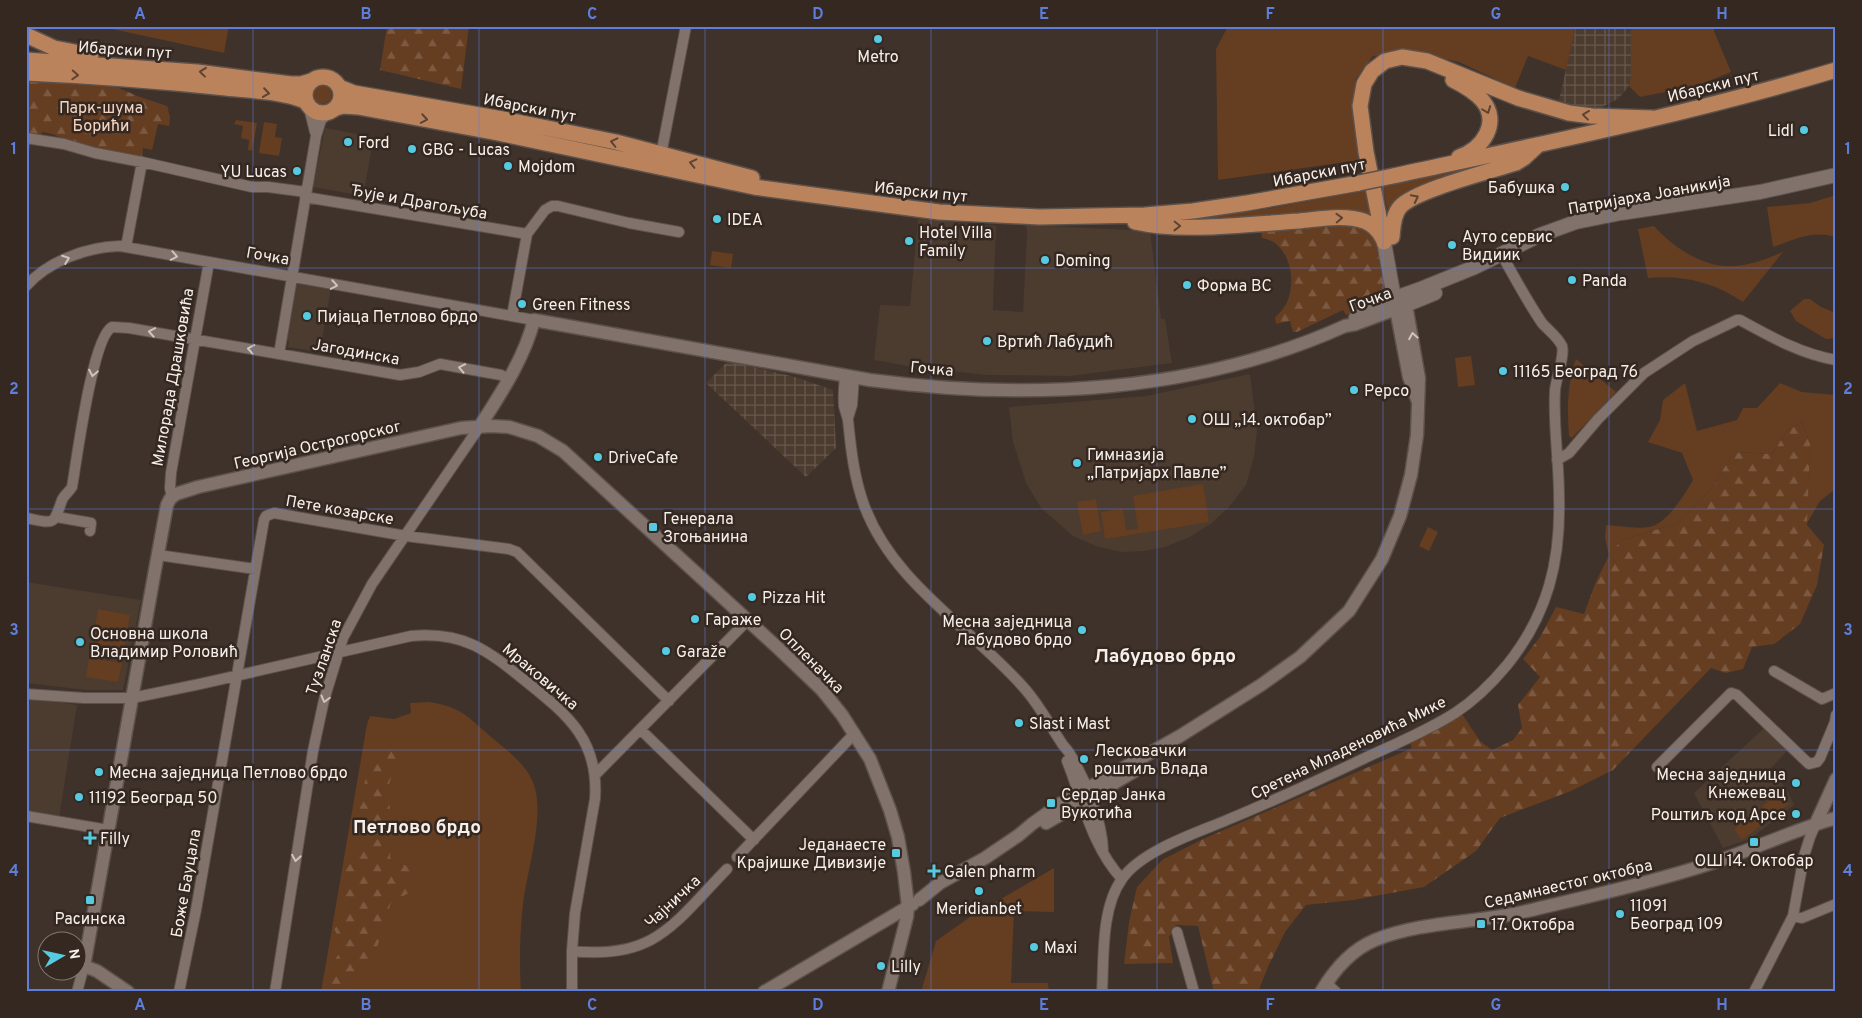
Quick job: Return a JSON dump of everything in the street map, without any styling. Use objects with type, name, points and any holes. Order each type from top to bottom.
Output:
[{"type":"main road","points":[[26,35],[54,48],[81,54],[115,57],[138,66]]},
{"type":"main road","points":[[1388,240],[1366,152],[1360,106],[1361,94],[1366,80],[1372,71],[1385,62],[1402,57],[1426,60],[1518,98],[1569,112],[1601,116],[1652,118]]},
{"type":"main road","name":"Ибарски пут","points":[[26,60],[138,66],[291,84],[311,81]]},
{"type":"main road","points":[[1400,302],[1367,114],[1367,103],[1372,85],[1383,71],[1407,65],[1416,66],[1452,79],[1482,100],[1488,112],[1490,126],[1487,136],[1481,144],[1469,154],[1429,168]]},
{"type":"main road","name":"Ибарски пут","points":[[339,87],[354,93],[508,120],[616,142],[660,160],[754,187],[939,212],[1021,217],[1111,217],[1210,209],[1288,197],[1393,176],[1538,146],[1752,94],[1836,70]]},
{"type":"main road","name":"Ибарски пут","points":[[26,73],[140,80],[256,92],[293,97],[307,104]]},
{"type":"main road","points":[[324,76],[333,80],[339,87],[341,98],[333,110],[316,113],[307,104],[304,92],[311,81],[324,76]]},
{"type":"main road","name":"Ибарски пут","points":[[333,110],[343,106],[358,107],[660,160]]},
{"type":"main road","points":[[1388,240],[1396,215],[1406,202],[1433,190],[1516,163],[1538,146]]},
{"type":"main road","name":"Патријарха Јоаникија","points":[[1400,302],[1556,228],[1587,219],[1750,194],[1836,175]]},
{"type":"main road","points":[[1111,217],[1144,225],[1176,227],[1350,218],[1365,221],[1372,225],[1388,240]]},
{"type":"street","points":[[660,160],[686,26]]},
{"type":"street","points":[[307,104],[314,121],[316,136]]},
{"type":"street","points":[[279,354],[316,136],[321,120],[333,110]]},
{"type":"street","name":"Ђује и Драгољуба","points":[[26,138],[46,140],[95,153],[252,187],[268,187],[527,234]]},
{"type":"street","points":[[126,247],[142,162]]},
{"type":"street","points":[[512,316],[527,234],[545,210],[554,205],[629,223],[679,232]]},
{"type":"street","name":"Гочка","points":[[26,286],[41,272],[65,259],[96,250],[126,247],[850,376],[916,385],[1008,391],[1113,386],[1247,362],[1280,352],[1345,326],[1370,309],[1400,302]]},
{"type":"street","name":"Сретена Младеновића Мике","points":[[1102,992],[1106,922],[1122,879],[1133,868],[1163,848],[1334,773],[1427,729],[1457,712],[1499,675],[1518,652],[1538,617],[1546,599],[1557,557],[1560,508],[1554,405],[1556,380],[1563,348],[1533,309],[1501,253]]},
{"type":"street","name":"Милорада Драшковића","points":[[88,943],[169,502],[171,473],[209,262]]},
{"type":"street","points":[[764,992],[913,903],[940,883],[985,858],[1032,824],[1154,758],[1180,736],[1261,685],[1300,657],[1337,623],[1358,598],[1382,559],[1407,494],[1417,435],[1418,402],[1409,377],[1400,302]]},
{"type":"street","name":"Тузланска","points":[[275,992],[309,772],[321,712],[343,638],[364,597],[480,426],[509,379],[534,320]]},
{"type":"street","points":[[1557,460],[1569,453],[1598,419],[1644,373],[1693,341],[1734,321],[1740,320],[1784,344],[1816,356],[1836,360]]},
{"type":"street","name":"Јагодинска","points":[[57,517],[63,499],[72,487],[95,358],[108,330],[112,327],[400,375],[420,372],[440,364],[501,375],[509,379]]},
{"type":"street","points":[[850,376],[852,405],[848,418],[850,450],[858,486],[867,512],[885,547],[921,590],[996,658],[1026,690],[1045,715],[1062,743],[1085,796],[1095,838],[1110,865],[1122,879]]},
{"type":"street","name":"Георгија Острогорског","points":[[169,502],[176,494],[198,487],[445,431],[480,426]]},
{"type":"street","name":"Опленачка","points":[[480,426],[500,426],[523,431],[538,436],[563,451],[595,478],[822,690],[855,732],[870,760],[887,801],[898,837],[904,872],[913,903],[907,917],[888,992]]},
{"type":"street","name":"Пете козарске","points":[[268,514],[274,513],[406,536],[509,549],[517,552],[669,701]]},
{"type":"street","name":"Боже Бауцала","points":[[179,992],[196,910],[264,520],[268,514]]},
{"type":"street","points":[[26,518],[49,522],[57,517],[89,523]]},
{"type":"street","points":[[158,555],[255,569]]},
{"type":"street","points":[[595,775],[748,620]]},
{"type":"street","name":"Мраковичка","points":[[26,694],[84,698],[132,698],[392,639],[428,634],[459,639],[482,648],[513,671],[568,718],[583,739],[595,775],[593,811],[576,904],[572,951],[572,992]]},
{"type":"street","points":[[1774,671],[1822,699],[1836,693]]},
{"type":"street","points":[[1657,767],[1731,693],[1737,695],[1804,760],[1812,764],[1817,762],[1830,736],[1836,715]]},
{"type":"street","points":[[641,730],[754,840]]},
{"type":"street","points":[[737,857],[855,732]]},
{"type":"street","points":[[1754,992],[1793,916],[1804,856],[1810,837],[1836,780]]},
{"type":"street","points":[[26,816],[108,830]]},
{"type":"street","name":"Седамнаестог октобра","points":[[1328,989],[1338,967],[1355,952],[1372,941],[1386,936],[1409,929],[1506,915],[1656,879],[1715,862],[1816,823],[1836,818]]},
{"type":"street","points":[[913,903],[944,890],[966,875],[985,858]]},
{"type":"street","name":"Чајничка","points":[[572,951],[596,953],[624,950],[656,938],[680,919],[727,869]]},
{"type":"street","points":[[904,872],[920,887],[928,887],[940,883]]},
{"type":"street","points":[[1793,916],[1802,918],[1836,904]]},
{"type":"street","points":[[878,924],[890,926],[895,930],[900,950]]},
{"type":"street","points":[[1177,932],[1194,992]]},
{"type":"street","points":[[88,968],[128,992]]},
{"type":"shaded area","points":[[1576,26],[1631,26],[1631,75],[1629,86],[1618,99],[1596,110],[1558,104]]},
{"type":"shaded area","points":[[325,128],[374,137],[363,196],[313,187]]},
{"type":"shaded area","points":[[918,219],[996,226],[993,310],[1023,312],[1026,225],[1150,231],[1161,319],[1165,319],[1172,363],[1070,376],[987,375],[913,367],[874,360],[880,305],[910,306]]},
{"type":"shaded area","name":"Пијаца Петлово брдо","points":[[295,281],[331,288],[320,352],[288,347],[289,341],[284,339]]},
{"type":"shaded area","points":[[728,361],[795,377],[833,390],[836,448],[806,477],[706,383]]},
{"type":"shaded area","points":[[1250,374],[1257,431],[1254,457],[1246,485],[1229,507],[1212,523],[1190,537],[1165,547],[1144,551],[1122,552],[1098,547],[1073,536],[1041,508],[1026,483],[1013,442],[1009,407],[1146,396]]},
{"type":"shaded area","name":"Основна школа Владимир Роловић","points":[[26,582],[141,600],[123,690],[86,690],[26,683]]},
{"type":"shaded area","points":[[26,697],[77,705],[59,818],[26,812]]},
{"type":"shaded area","points":[[1765,727],[1789,749],[1770,769],[1788,791],[1794,805],[1750,839],[1723,848],[1694,793]]},
{"type":"green space","points":[[98,26],[229,26],[224,53]]},
{"type":"green space","points":[[387,26],[469,26],[461,89],[380,70]]},
{"type":"green space","points":[[1228,26],[1576,26],[1566,70],[1528,56],[1515,88],[1459,62],[1413,52],[1373,56],[1355,80],[1360,160],[1218,180],[1216,49]]},
{"type":"green space","points":[[1631,26],[1715,26],[1714,31],[1731,72],[1696,86],[1640,97],[1629,86],[1631,75]]},
{"type":"green space","name":"Парк-шума Борићи","points":[[26,81],[109,84],[167,106],[170,117],[169,126],[158,124],[152,150],[143,148],[142,156],[83,147],[43,132],[31,142],[26,163]]},
{"type":"green space","points":[[322,84],[329,87],[332,94],[329,101],[322,104],[315,101],[312,94],[315,87]]},
{"type":"green space","points":[[236,120],[257,123],[252,151],[248,150],[249,140],[241,138],[243,126],[234,124]]},
{"type":"green space","points":[[264,122],[277,124],[275,137],[282,138],[279,156],[259,153]]},
{"type":"green space","points":[[1502,162],[1432,187],[1391,223],[1382,187]]},
{"type":"green space","points":[[1373,189],[1380,230],[1157,222],[1266,209]]},
{"type":"green space","points":[[1836,195],[1836,237],[1819,234],[1812,235],[1797,238],[1773,247],[1767,207],[1810,203]]},
{"type":"green space","points":[[1347,220],[1379,236],[1386,290],[1384,294],[1362,309],[1346,315],[1343,310],[1297,332],[1293,332],[1290,321],[1276,324],[1275,318],[1285,306],[1291,287],[1289,263],[1281,249],[1273,242],[1262,238],[1260,226]]},
{"type":"green space","points":[[1654,226],[1679,248],[1709,263],[1738,266],[1764,260],[1783,252],[1743,302],[1720,289],[1697,281],[1661,277],[1648,278],[1638,229]]},
{"type":"green space","points":[[712,251],[733,254],[731,268],[710,265]]},
{"type":"green space","points":[[1804,299],[1810,299],[1821,307],[1836,313],[1836,338],[1826,339],[1796,321],[1790,311]]},
{"type":"green space","points":[[1471,356],[1475,385],[1458,387],[1455,358]]},
{"type":"green space","points":[[1576,359],[1616,392],[1572,438],[1569,436],[1568,397]]},
{"type":"green space","points":[[1685,383],[1697,431],[1737,420],[1743,408],[1757,408],[1780,383],[1802,392],[1836,395],[1836,491],[1833,491],[1820,501],[1806,525],[1810,444],[1802,422],[1787,431],[1772,454],[1734,452],[1709,492],[1678,523],[1622,540],[1609,556],[1605,538],[1606,525],[1638,528],[1655,525],[1662,521],[1674,508],[1693,480],[1682,453],[1648,442],[1660,420],[1663,400]]},
{"type":"green space","points":[[1802,422],[1810,444],[1807,525],[1824,545],[1817,585],[1800,624],[1774,644],[1752,647],[1743,669],[1726,673],[1711,668],[1613,770],[1571,791],[1500,818],[1476,851],[1424,887],[1353,900],[1306,905],[1285,932],[1258,992],[1214,992],[1198,926],[1176,925],[1169,937],[1173,963],[1124,964],[1129,922],[1137,887],[1162,860],[1201,840],[1412,748],[1410,742],[1462,714],[1480,741],[1492,750],[1513,740],[1522,728],[1518,705],[1540,677],[1523,659],[1540,637],[1556,607],[1584,614],[1595,584],[1610,553],[1622,540],[1678,523],[1709,492],[1734,452],[1772,454],[1787,431]]},
{"type":"green space","points":[[1203,484],[1209,522],[1105,539],[1101,512],[1123,509],[1126,530],[1138,529],[1133,496]]},
{"type":"green space","points":[[1096,499],[1101,531],[1083,535],[1077,502]]},
{"type":"green space","points":[[1428,527],[1438,532],[1429,551],[1419,546]]},
{"type":"green space","points":[[98,609],[130,615],[122,661],[90,655]]},
{"type":"green space","points":[[89,658],[122,663],[118,682],[86,677]]},
{"type":"green space","points":[[428,702],[456,709],[469,718],[513,756],[524,767],[532,780],[536,793],[537,824],[522,915],[521,992],[321,992],[367,724],[370,716],[394,719],[411,713],[410,703]]},
{"type":"green space","points":[[374,747],[399,748],[387,792],[393,826],[390,858],[418,871],[411,892],[391,902],[372,964],[352,992],[329,992],[333,962],[344,947],[333,927],[344,907],[340,890],[344,869],[357,850],[360,800]]},
{"type":"green space","points":[[1780,792],[1789,804],[1771,818],[1762,806]]},
{"type":"green space","points":[[1759,809],[1768,820],[1742,840],[1734,829]]},
{"type":"green space","points":[[1054,868],[1054,912],[1014,911],[1011,983],[1048,983],[1049,992],[921,992],[936,941],[970,917]]},
{"type":"place","name":"Metro","points":[[878,39]]},
{"type":"place","name":"Lidl","points":[[1804,130]]},
{"type":"place","name":"Ford","points":[[348,142]]},
{"type":"place","name":"GBG - Lucas","points":[[412,149]]},
{"type":"place","name":"Mojdom","points":[[508,166]]},
{"type":"place","name":"YU Lucas","points":[[297,171]]},
{"type":"place","name":"Бабушка","points":[[1565,187]]},
{"type":"place","name":"IDEA","points":[[717,219]]},
{"type":"place","name":"Hotel Villa Family","points":[[909,241]]},
{"type":"place","name":"Ауто сервис Видиик","points":[[1452,245]]},
{"type":"place","name":"Doming","points":[[1045,260]]},
{"type":"place","name":"Panda","points":[[1572,280]]},
{"type":"place","name":"Форма ВС","points":[[1187,285]]},
{"type":"place","name":"Green Fitness","points":[[522,304]]},
{"type":"place","name":"Пијаца Петлово брдо","points":[[307,316]]},
{"type":"place","name":"Вртић Лабудић","points":[[987,341]]},
{"type":"place","name":"11165 Београд 76","points":[[1503,371]]},
{"type":"place","name":"Pepco","points":[[1354,390]]},
{"type":"place","name":"ОШ „14. октобар”","points":[[1192,419]]},
{"type":"place","name":"DriveCafe","points":[[598,457]]},
{"type":"place","name":"Гимназија „Патријарх Павле”","points":[[1077,463]]},
{"type":"place","name":"Генерала Згоњанина","points":[[653,527]]},
{"type":"place","name":"Pizza Hit","points":[[752,597]]},
{"type":"place","name":"Гараже","points":[[695,619]]},
{"type":"place","name":"Месна заједница Лабудово брдо","points":[[1082,630]]},
{"type":"place","name":"Основна школа Владимир Роловић","points":[[80,642]]},
{"type":"place","name":"Garaže","points":[[666,651]]},
{"type":"place","name":"Slast i Mast","points":[[1019,723]]},
{"type":"place","name":"Лесковачки роштиљ Влада","points":[[1084,759]]},
{"type":"place","name":"Месна заједница Петлово брдо","points":[[99,772]]},
{"type":"place","name":"Месна заједница Кнежевац","points":[[1796,783]]},
{"type":"place","name":"11192 Београд 50","points":[[79,797]]},
{"type":"place","name":"Сердар Јанка Вукотића","points":[[1051,803]]},
{"type":"place","name":"Роштиљ код Арсе","points":[[1796,814]]},
{"type":"place","name":"Filly","points":[[90,838]]},
{"type":"place","name":"ОШ 14. Октобар","points":[[1754,842]]},
{"type":"place","name":"Једанаесте Крајишке Дивизије","points":[[896,853]]},
{"type":"place","name":"Galen pharm","points":[[934,871]]},
{"type":"place","name":"Meridianbet","points":[[979,891]]},
{"type":"place","name":"Расинска","points":[[90,900]]},
{"type":"place","name":"11091 Београд 109","points":[[1620,914]]},
{"type":"place","name":"17. Октобра","points":[[1481,924]]},
{"type":"place","name":"Maxi","points":[[1034,947]]},
{"type":"place","name":"Lilly","points":[[881,966]]},
{"type":"district","name":"Лабудово брдо","points":[[1165,655]]},
{"type":"district","name":"Петлово брдо","points":[[417,826]]}]
